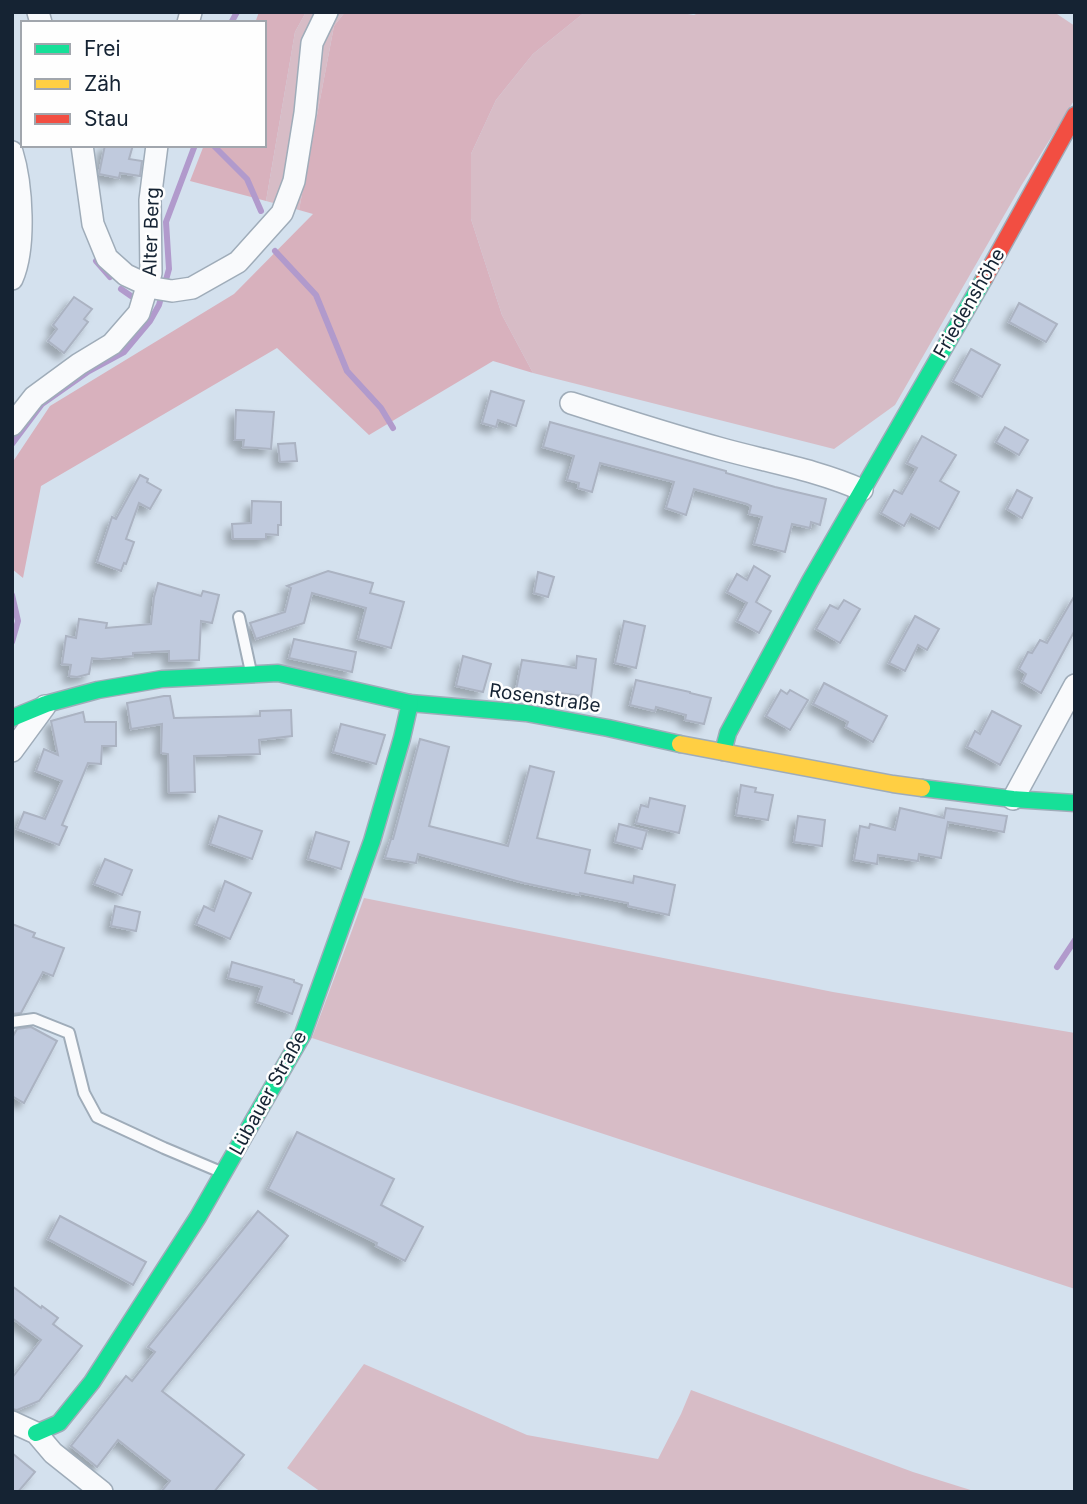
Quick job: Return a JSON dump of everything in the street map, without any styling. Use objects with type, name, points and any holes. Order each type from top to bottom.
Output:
[{"type":"street","points":[[82,147],[93,224],[107,258],[126,275],[158,288],[192,288],[238,262],[282,213],[294,181],[313,43],[327,12]]},
{"type":"street","name":"Friedenshöhe","points":[[723,752],[728,733],[810,581],[1075,115]]},
{"type":"street","name":"Alter Berg","points":[[12,425],[34,397],[79,364],[112,345],[158,288],[151,273],[150,200],[157,147]]},
{"type":"street","points":[[12,152],[20,203],[20,250],[12,279]]},
{"type":"street","points":[[571,403],[723,450],[788,465],[862,490]]},
{"type":"street","name":"Rosenstraße","points":[[12,718],[46,704],[98,690],[162,679],[278,673],[410,704],[526,713],[893,784],[1013,799],[1075,803]]},
{"type":"street","points":[[1013,799],[1075,685]]},
{"type":"street","points":[[12,751],[46,704]]},
{"type":"street","name":"Lübauer Straße","points":[[36,1433],[59,1423],[92,1382],[198,1217],[303,1034],[372,841],[410,704]]},
{"type":"street","points":[[12,1422],[36,1433],[52,1453],[102,1492]]},
{"type":"lane","points":[[239,617],[251,673]]},
{"type":"lane","points":[[12,1022],[34,1019],[69,1033],[84,1093],[97,1117],[223,1173]]},
{"type":"shaded area","points":[[259,12],[306,12],[295,32],[266,201],[190,181],[203,147],[266,147],[266,21],[256,21]]},
{"type":"shaded area","points":[[306,12],[345,12],[334,26],[299,210],[266,201],[295,32]]},
{"type":"shaded area","points":[[345,12],[585,12],[533,54],[496,100],[471,154],[471,219],[502,315],[533,373],[493,361],[369,435],[277,348],[41,486],[23,578],[12,569],[12,463],[50,406],[234,294],[313,214],[299,210],[334,26]]},
{"type":"shaded area","points":[[585,12],[675,12],[694,15],[700,12],[1054,12],[1075,26],[1075,99],[1021,186],[895,405],[834,449],[533,373],[502,315],[471,219],[471,154],[496,100],[533,54]]},
{"type":"shaded area","points":[[364,898],[833,992],[1075,1033],[1075,1289],[312,1038]]},
{"type":"shaded area","points":[[364,1364],[527,1435],[658,1459],[691,1390],[913,1472],[977,1492],[321,1492],[287,1468]]},
{"type":"building","points":[[105,147],[132,147],[129,159],[142,161],[140,176],[120,173],[119,178],[99,174]]},
{"type":"building","points":[[74,297],[92,309],[84,319],[88,322],[64,353],[48,341],[57,329],[53,325]]},
{"type":"building","points":[[1019,303],[1057,324],[1046,342],[1009,322]]},
{"type":"building","points":[[971,349],[1000,365],[982,397],[953,381]]},
{"type":"building","points":[[491,391],[524,401],[516,426],[498,420],[496,427],[482,423]]},
{"type":"building","points":[[236,410],[274,412],[271,449],[243,447],[244,440],[235,440]]},
{"type":"building","points":[[550,422],[775,487],[826,499],[820,525],[811,522],[810,528],[792,524],[785,552],[754,544],[762,517],[749,514],[751,506],[747,504],[694,489],[686,515],[666,508],[674,482],[600,463],[592,492],[578,488],[579,483],[567,480],[574,456],[543,447]]},
{"type":"building","points":[[1005,427],[1028,440],[1019,455],[996,442]]},
{"type":"building","points":[[922,436],[956,455],[940,481],[959,492],[939,529],[911,514],[904,526],[881,513],[894,490],[902,494],[917,468],[907,463]]},
{"type":"building","points":[[295,443],[297,461],[280,462],[278,444]]},
{"type":"building","points":[[140,475],[161,490],[150,509],[139,503],[126,539],[134,542],[121,571],[97,562],[112,517],[116,519]]},
{"type":"building","points":[[1017,490],[1032,498],[1022,518],[1007,509]]},
{"type":"building","points":[[252,501],[281,502],[278,535],[266,534],[266,539],[233,539],[232,524],[251,523]]},
{"type":"building","points":[[754,566],[770,576],[756,602],[771,611],[759,633],[737,621],[747,603],[727,592],[737,574],[747,580]]},
{"type":"building","points":[[328,571],[373,583],[370,593],[404,602],[391,648],[358,639],[366,608],[312,593],[304,623],[256,639],[250,623],[285,612],[291,588],[287,586]]},
{"type":"building","points":[[538,572],[554,577],[548,597],[534,593]]},
{"type":"building","points":[[158,583],[201,596],[203,591],[219,595],[212,623],[201,621],[199,660],[169,661],[169,651],[92,658],[89,674],[69,676],[71,665],[62,664],[66,636],[76,638],[79,619],[107,623],[106,628],[151,624]]},
{"type":"building","points":[[1075,595],[1075,630],[1041,693],[1022,682],[1026,674],[1019,669],[1028,652],[1032,653],[1040,640],[1047,643]]},
{"type":"building","points":[[844,600],[860,609],[840,643],[816,629],[830,605],[838,609]]},
{"type":"building","points":[[915,616],[939,629],[927,650],[918,645],[905,671],[889,663]]},
{"type":"building","points":[[624,621],[645,626],[636,668],[615,663]]},
{"type":"building","points":[[294,639],[356,652],[352,672],[289,658]]},
{"type":"building","points":[[463,656],[491,664],[483,692],[456,686]]},
{"type":"building","points":[[577,656],[596,659],[591,697],[544,691],[543,695],[516,690],[522,660],[576,668]]},
{"type":"building","points":[[636,680],[711,698],[704,724],[685,720],[686,715],[656,707],[655,711],[630,705]]},
{"type":"building","points":[[824,683],[887,716],[873,742],[846,727],[848,722],[813,704]]},
{"type":"building","points":[[781,690],[787,694],[790,690],[808,700],[790,730],[766,716]]},
{"type":"building","points":[[170,696],[174,718],[260,716],[260,711],[291,710],[292,736],[259,740],[260,754],[194,756],[195,792],[169,793],[168,754],[161,753],[162,724],[131,729],[127,703]]},
{"type":"building","points":[[992,711],[1021,726],[1000,765],[967,747],[975,731],[980,734]]},
{"type":"building","points":[[83,712],[85,722],[116,722],[116,746],[102,746],[101,764],[88,763],[62,825],[67,827],[59,845],[17,829],[24,812],[45,819],[62,781],[36,771],[44,749],[58,755],[51,721]]},
{"type":"building","points":[[341,724],[385,735],[376,764],[333,752]]},
{"type":"building","points":[[420,739],[449,747],[429,826],[508,846],[530,766],[554,772],[537,838],[590,850],[585,873],[633,883],[634,876],[675,885],[669,915],[628,906],[628,903],[524,883],[418,854],[416,863],[385,858],[393,839]]},
{"type":"building","points":[[741,785],[756,788],[755,792],[773,795],[768,820],[736,815]]},
{"type":"building","points":[[650,798],[685,806],[679,833],[636,823],[641,805],[648,807]]},
{"type":"building","points":[[900,808],[944,818],[946,808],[1007,816],[1004,832],[948,822],[941,858],[919,854],[918,861],[878,855],[877,864],[854,860],[860,826],[869,828],[870,824],[895,830]]},
{"type":"building","points":[[219,816],[262,831],[252,859],[210,844]]},
{"type":"building","points":[[798,816],[825,820],[822,846],[794,842]]},
{"type":"building","points":[[619,824],[647,831],[642,849],[615,842]]},
{"type":"building","points":[[316,832],[349,842],[341,869],[308,859]]},
{"type":"building","points":[[105,859],[132,870],[122,895],[94,884]]},
{"type":"building","points":[[225,881],[251,893],[230,939],[196,924],[204,906],[214,911]]},
{"type":"building","points":[[115,906],[140,912],[136,931],[111,926]]},
{"type":"building","points":[[12,924],[35,933],[33,937],[64,948],[53,976],[43,972],[21,1013],[12,1014]]},
{"type":"building","points":[[232,962],[294,980],[302,985],[292,1014],[257,1002],[262,987],[228,978]]},
{"type":"building","points":[[31,1027],[57,1041],[24,1103],[12,1096],[12,1038],[17,1029]]},
{"type":"building","points":[[297,1132],[394,1179],[381,1205],[423,1227],[405,1261],[376,1246],[377,1243],[268,1189]]},
{"type":"building","points":[[258,1211],[288,1236],[162,1391],[244,1455],[214,1492],[161,1492],[170,1481],[118,1440],[97,1467],[71,1446],[126,1376],[132,1381],[155,1352],[148,1347]]},
{"type":"building","points":[[60,1216],[146,1262],[133,1285],[48,1239]]},
{"type":"building","points":[[12,1286],[58,1318],[53,1324],[82,1346],[39,1401],[17,1410],[12,1409],[12,1378],[41,1340],[12,1318]]},
{"type":"building","points":[[12,1453],[35,1472],[18,1492],[12,1492]]},
{"type":"waterway","points":[[232,21],[237,12]]},
{"type":"waterway","points":[[12,444],[42,404],[89,371],[124,352],[150,321],[159,305],[169,269],[166,222],[194,147]]},
{"type":"waterway","points":[[215,147],[247,179],[261,211]]},
{"type":"waterway","points":[[275,251],[316,295],[347,371],[381,408],[393,428]]},
{"type":"waterway","points":[[96,261],[110,277]]},
{"type":"waterway","points":[[121,289],[131,296]]},
{"type":"waterway","points":[[12,595],[18,621],[12,642]]},
{"type":"waterway","points":[[1057,967],[1075,940]]},
{"type":"traffic: fast","points":[[723,752],[728,733],[810,581],[984,279]]},
{"type":"traffic: fast","points":[[12,718],[46,704],[98,690],[162,679],[278,673],[410,703],[526,713],[680,744]]},
{"type":"traffic: fast","points":[[36,1433],[59,1423],[92,1382],[198,1217],[303,1034],[372,841],[410,703]]},
{"type":"traffic: fast","points":[[922,788],[1075,803]]},
{"type":"traffic: slow","points":[[680,744],[922,788]]},
{"type":"traffic: jam","points":[[984,279],[1075,115]]}]
